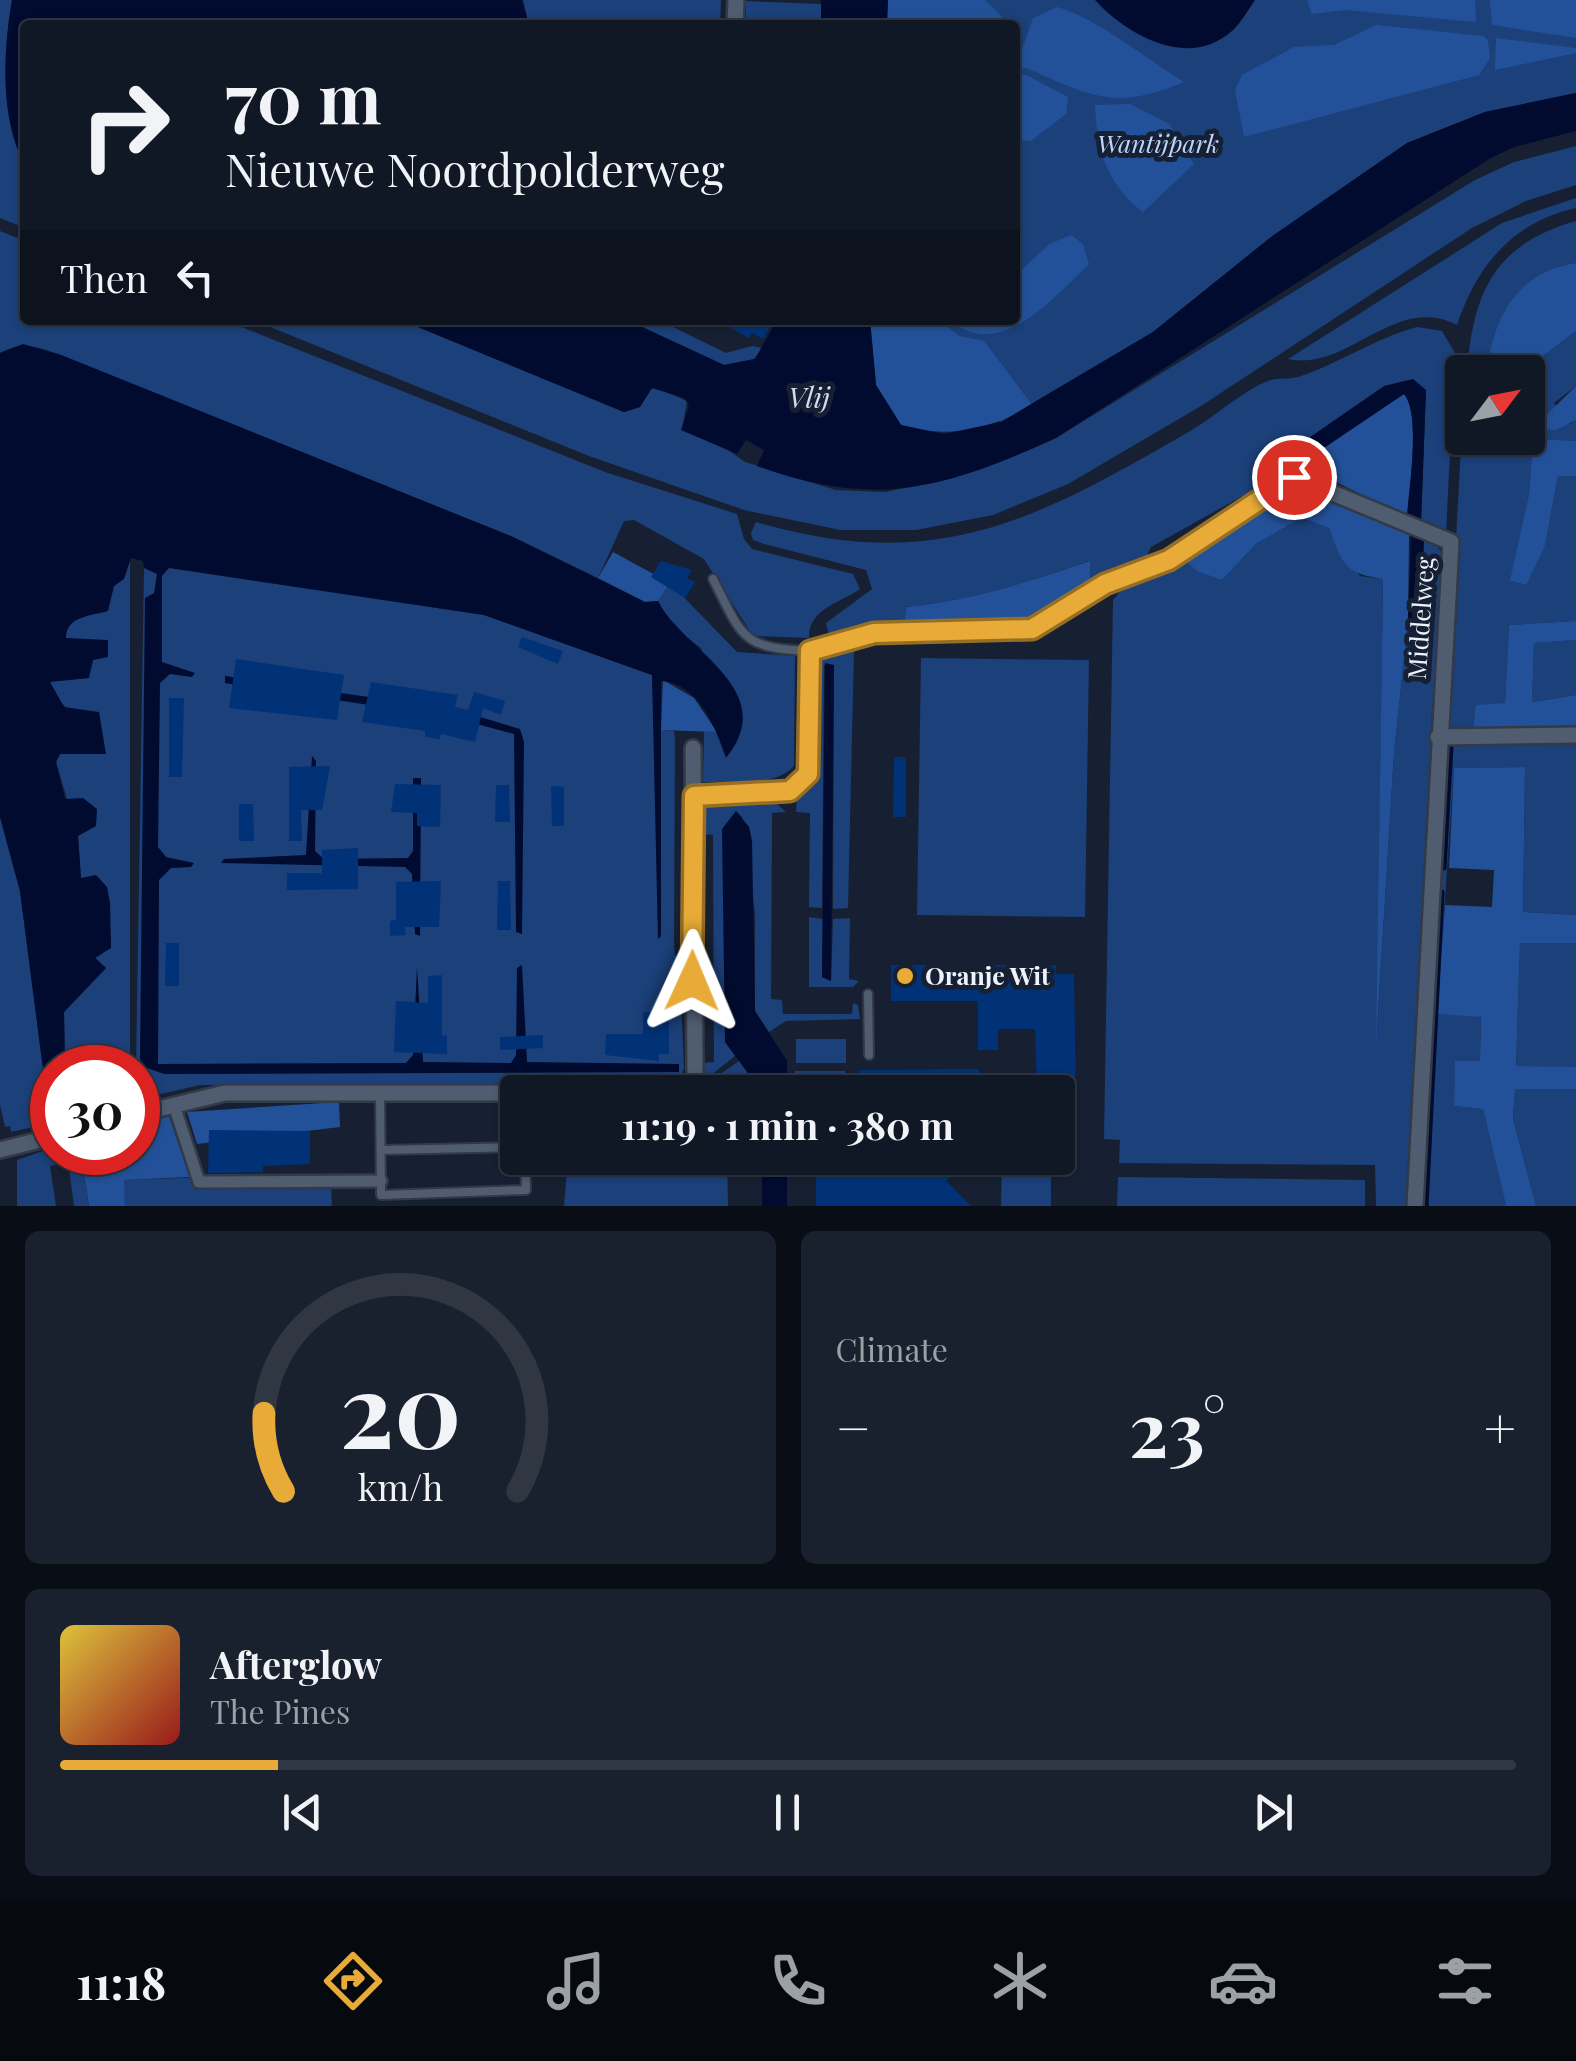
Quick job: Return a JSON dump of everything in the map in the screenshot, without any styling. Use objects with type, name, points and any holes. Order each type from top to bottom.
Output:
[{"type":"street","name":"Middelweg","points":[[810,651],[874,633],[1032,629],[1105,584],[1169,560],[1294,477],[1451,542],[1415,1206]]},
{"type":"street","points":[[694,796],[790,791],[801,785],[808,774],[810,651]]},
{"type":"street","points":[[1438,736],[1576,735]]},
{"type":"street","points":[[693,748],[695,1075]]},
{"type":"street","points":[[160,1108],[225,1093],[500,1093]]},
{"type":"street","points":[[174,1105],[199,1182],[381,1181]]},
{"type":"street","points":[[0,1150],[30,1142]]},
{"type":"lane","points":[[713,579],[736,624],[753,643],[769,649],[810,651]]},
{"type":"lane","points":[[868,994],[868,1055]]},
{"type":"lane","points":[[380,1092],[380,1195],[526,1190],[526,1175]]},
{"type":"lane","points":[[381,1150],[500,1147]]},
{"type":"green space","points":[[0,0],[12,0],[6,85],[11,128],[20,153],[20,226],[0,218]]},
{"type":"green space","points":[[523,0],[721,0],[720,20],[528,20]]},
{"type":"green space","name":"Wantijpark","points":[[888,0],[1576,0],[1576,93],[1485,112],[1407,143],[1271,237],[1153,332],[1001,422],[876,325],[1020,325],[1020,20],[887,20]]},
{"type":"green space","points":[[888,0],[985,0],[1005,20],[887,20]]},
{"type":"green space","points":[[1307,0],[1475,0],[1476,22],[1345,10],[1312,14]]},
{"type":"green space","points":[[1490,0],[1576,0],[1576,38],[1492,25]]},
{"type":"green space","points":[[746,1],[821,4],[821,20],[746,20]]},
{"type":"green space","points":[[1057,7],[1072,12],[1184,82],[1120,98],[1085,92],[1020,69],[1020,55],[1033,18]]},
{"type":"green space","points":[[1376,25],[1483,36],[1488,40],[1490,58],[1479,75],[1244,137],[1235,90],[1242,75],[1294,47],[1334,45]]},
{"type":"green space","points":[[1496,38],[1576,48],[1576,53],[1495,70]]},
{"type":"green space","points":[[1020,75],[1068,97],[1066,114],[1031,141],[1020,140]]},
{"type":"green space","points":[[1130,104],[1169,124],[1194,164],[1143,212],[1112,177],[1101,151],[1096,121],[1095,105]]},
{"type":"green space","points":[[1576,146],[1576,185],[1526,201],[1472,228],[1201,406],[1068,484],[993,515],[916,530],[840,530],[744,510],[589,456],[265,325],[413,325],[624,412],[640,407],[648,389],[657,388],[687,401],[682,430],[721,445],[745,462],[836,490],[885,492],[949,479],[1056,438],[1475,180],[1514,162]]},
{"type":"green space","points":[[1576,198],[1576,208],[1534,224],[1500,249],[1475,283],[1457,325],[1434,318],[1413,319],[1331,355],[1310,360],[1288,359],[1502,223]]},
{"type":"green space","points":[[1576,221],[1576,263],[1538,276],[1524,287],[1502,316],[1490,355],[1469,355],[1475,318],[1493,276],[1525,243]]},
{"type":"green space","points":[[0,231],[20,239],[20,325],[237,325],[605,472],[737,514],[744,539],[752,549],[853,574],[860,589],[819,613],[809,638],[753,636],[704,559],[634,520],[624,521],[598,578],[513,537],[61,355],[23,346],[0,353]]},
{"type":"green space","points":[[1071,235],[1083,244],[1089,264],[1043,308],[1020,323],[1020,272],[1049,244]]},
{"type":"green space","points":[[1576,263],[1576,331],[1544,355],[1490,355],[1495,333],[1512,300],[1538,276]]},
{"type":"green space","points":[[638,325],[669,325],[726,353],[752,346],[763,348],[754,359],[724,365]]},
{"type":"green space","points":[[870,325],[945,325],[959,336],[984,341],[1033,406],[969,429],[919,429],[901,425],[876,385]]},
{"type":"green space","points":[[958,325],[1016,325],[988,334]]},
{"type":"green space","points":[[1417,327],[1442,331],[1455,353],[1445,355],[1445,455],[1450,455],[1446,534],[1421,523],[1426,390],[1290,450],[1300,464],[1151,547],[1144,562],[1090,590],[1089,561],[976,595],[906,607],[904,626],[829,635],[826,623],[872,589],[866,570],[753,540],[751,533],[756,522],[820,537],[877,543],[930,540],[981,530],[1079,492],[1195,428],[1258,386],[1313,372]]},
{"type":"green space","points":[[1576,331],[1576,386],[1554,403],[1570,424],[1576,420],[1576,441],[1545,440],[1544,355]]},
{"type":"green space","points":[[1576,386],[1576,420],[1556,430],[1545,430],[1545,416]]},
{"type":"green space","points":[[1404,394],[1413,434],[1407,517],[1300,464]]},
{"type":"green space","points":[[1545,440],[1576,441],[1576,476],[1558,476],[1545,546],[1526,585],[1510,581],[1529,494],[1532,455],[1545,455]]},
{"type":"green space","points":[[1461,455],[1532,455],[1529,494],[1511,581],[1525,585],[1545,546],[1558,476],[1576,476],[1576,621],[1509,625],[1505,703],[1473,731],[1453,731],[1446,726]]},
{"type":"green space","points":[[1305,474],[1405,527],[1409,535],[1408,620],[1394,753],[1376,1045],[1383,579],[1352,570],[1342,558],[1329,528],[1302,518],[1257,543],[1222,580],[1197,571],[1183,558]]},
{"type":"green space","points":[[1302,518],[1329,528],[1360,576],[1383,579],[1377,1032],[1394,753],[1408,620],[1420,635],[1424,539],[1436,545],[1446,567],[1431,722],[1434,739],[1408,1206],[1376,1206],[1375,1165],[1119,1163],[1120,1140],[1104,1139],[1113,600],[1124,587],[1183,558],[1222,580],[1257,543]]},
{"type":"green space","points":[[613,552],[670,583],[658,601],[645,602],[598,578]]},
{"type":"green space","points":[[130,558],[130,1045],[65,1045],[64,1012],[106,968],[95,958],[111,947],[107,887],[81,879],[78,836],[56,762],[60,754],[106,754],[55,695],[50,681],[88,678],[65,638],[66,628],[114,585]]},
{"type":"green space","points":[[1090,561],[1090,590],[1021,621],[904,626],[906,607],[976,595]]},
{"type":"green space","points":[[144,568],[172,568],[484,615],[652,675],[654,729],[674,731],[675,738],[674,943],[675,956],[679,956],[682,1075],[500,1075],[500,1084],[200,1085],[160,1094],[160,1045],[136,1045]]},
{"type":"green space","points":[[670,583],[737,652],[795,656],[794,766],[785,773],[751,782],[703,782],[704,731],[717,732],[725,756],[701,648],[671,626],[658,601]]},
{"type":"green space","points":[[1576,621],[1576,640],[1534,643],[1532,702],[1576,695],[1576,730],[1473,731],[1476,705],[1505,703],[1509,625]]},
{"type":"green space","points":[[1576,640],[1576,695],[1532,702],[1534,643]]},
{"type":"green space","points":[[854,650],[848,908],[833,909],[834,669],[824,665],[822,908],[809,907],[810,813],[796,812],[797,799],[806,789],[816,756],[816,663],[824,653]]},
{"type":"green space","points":[[921,658],[1089,660],[1085,917],[917,915]]},
{"type":"green space","points":[[663,680],[694,698],[717,732],[661,730]]},
{"type":"green space","points":[[1576,740],[1576,915],[1523,912],[1525,767],[1454,768],[1437,1014],[1481,1016],[1480,1061],[1456,1061],[1454,1106],[1483,1109],[1506,1206],[1420,1206],[1444,751],[1450,743]]},
{"type":"green space","points":[[1525,767],[1523,912],[1576,915],[1576,943],[1520,943],[1516,1066],[1576,1067],[1576,1089],[1515,1089],[1513,1119],[1536,1206],[1506,1206],[1483,1109],[1454,1106],[1455,1061],[1480,1061],[1481,1017],[1437,1014],[1445,905],[1492,907],[1494,870],[1449,868],[1454,768]]},
{"type":"green space","points":[[709,802],[775,802],[786,812],[772,813],[771,999],[782,1000],[783,1014],[852,1014],[853,1003],[858,1005],[860,1019],[786,1021],[769,1032],[755,1011],[755,913],[742,817],[736,811],[727,826],[725,1041],[735,1056],[711,1075],[702,1075],[703,1063],[714,1062],[713,835],[701,834],[702,812]]},
{"type":"green space","points":[[0,817],[20,891],[40,1045],[30,1045],[30,1128],[11,1132],[10,1126],[5,1127],[0,1105]]},
{"type":"green space","points":[[809,917],[823,919],[822,977],[831,981],[833,919],[850,918],[849,979],[859,981],[853,987],[809,987]]},
{"type":"green space","points":[[1520,942],[1576,943],[1576,1067],[1516,1067]]},
{"type":"green space","points":[[796,1039],[846,1039],[846,1063],[796,1063]]},
{"type":"green space","points":[[739,1061],[749,1075],[719,1075]]},
{"type":"green space","points":[[795,1071],[845,1071],[845,1075],[795,1075]]},
{"type":"green space","points":[[1515,1089],[1576,1089],[1576,1206],[1536,1206],[1513,1119]]},
{"type":"green space","points":[[339,1102],[340,1127],[197,1144],[187,1112]]},
{"type":"green space","points":[[166,1108],[190,1177],[124,1180],[125,1206],[89,1206],[84,1175],[160,1175],[160,1110]]},
{"type":"green space","points":[[30,1156],[30,1175],[51,1175],[56,1206],[17,1206],[17,1160]]},
{"type":"green space","points":[[70,1175],[84,1175],[89,1206],[74,1206]]},
{"type":"green space","points":[[567,1175],[727,1175],[728,1206],[564,1206]]},
{"type":"green space","points":[[1002,1175],[1051,1175],[1051,1206],[1001,1206]]},
{"type":"green space","points":[[211,1177],[331,1187],[332,1206],[125,1206],[123,1180]]},
{"type":"green space","points":[[1118,1177],[1365,1180],[1365,1206],[1117,1206]]},
{"type":"water","points":[[12,0],[522,0],[528,20],[20,20],[20,153],[8,107],[7,42]]},
{"type":"water","points":[[821,0],[888,0],[887,20],[821,20]]},
{"type":"water","points":[[1095,0],[1255,0],[1235,28],[1215,42],[1197,48],[1178,48],[1141,35]]},
{"type":"water","name":"Vlij","points":[[1576,93],[1576,131],[1514,147],[1489,159],[1056,438],[943,481],[874,489],[799,479],[757,466],[764,450],[746,440],[737,454],[681,430],[689,405],[684,398],[652,388],[640,407],[624,412],[413,325],[638,325],[724,365],[755,359],[774,325],[870,325],[876,385],[901,425],[944,434],[1001,422],[1153,332],[1271,237],[1407,143],[1485,112]]},
{"type":"water","points":[[23,344],[61,355],[513,537],[645,602],[658,601],[670,619],[722,672],[742,711],[740,733],[726,758],[711,721],[695,698],[674,684],[661,681],[661,936],[658,939],[652,675],[484,615],[169,568],[162,576],[162,662],[195,673],[192,677],[170,674],[160,683],[158,847],[166,857],[194,863],[191,867],[171,868],[159,880],[158,1045],[140,1045],[145,598],[154,593],[157,574],[144,568],[143,561],[131,558],[124,579],[114,586],[108,611],[81,618],[67,631],[66,638],[108,640],[108,657],[93,660],[89,678],[50,682],[64,707],[99,712],[106,754],[60,754],[56,762],[65,799],[83,798],[97,809],[96,826],[78,836],[81,878],[96,875],[107,887],[111,948],[95,958],[106,968],[64,1012],[65,1045],[40,1045],[20,891],[0,817],[0,353]]},
{"type":"water","points":[[1413,379],[1426,390],[1421,523],[1407,517],[1413,434],[1404,394],[1300,464],[1290,451],[1384,386]]},
{"type":"water","points":[[1411,535],[1424,539],[1420,638],[1408,620]]},
{"type":"water","points":[[825,663],[834,665],[831,981],[822,977]]},
{"type":"water","points":[[225,676],[457,710],[520,729],[524,742],[522,934],[516,932],[514,734],[455,718],[225,683]]},
{"type":"water","points":[[312,756],[316,761],[315,851],[324,859],[408,858],[413,851],[413,778],[421,778],[420,936],[415,934],[412,874],[405,867],[221,863],[224,859],[306,855]]},
{"type":"water","points":[[736,811],[749,827],[755,1011],[787,1061],[787,1075],[749,1075],[725,1042],[722,829]]},
{"type":"water","points":[[522,965],[527,1062],[679,1064],[679,1072],[160,1073],[160,1064],[406,1063],[413,1055],[417,967],[423,1062],[511,1063],[516,1055],[517,968]]},
{"type":"water","points":[[762,1175],[787,1175],[787,1206],[762,1206]]},
{"type":"building","points":[[726,325],[771,325],[763,339],[752,333],[749,338]]},
{"type":"building","points":[[661,561],[692,570],[687,578],[695,582],[685,598],[651,577]]},
{"type":"building","points":[[522,637],[563,651],[558,664],[518,647]]},
{"type":"building","points":[[236,659],[344,675],[337,720],[229,708]]},
{"type":"building","points":[[371,682],[458,695],[455,707],[468,710],[474,692],[505,701],[501,715],[483,708],[475,742],[441,734],[440,739],[425,737],[425,731],[362,722]]},
{"type":"building","points":[[169,698],[184,698],[182,777],[169,777]]},
{"type":"building","points":[[894,757],[906,757],[906,817],[893,817]]},
{"type":"building","points":[[330,766],[322,810],[301,810],[302,841],[289,841],[289,767]]},
{"type":"building","points":[[395,784],[441,785],[440,827],[417,826],[417,813],[391,812]]},
{"type":"building","points":[[496,785],[509,785],[510,822],[495,822]]},
{"type":"building","points":[[551,786],[564,787],[564,826],[552,826]]},
{"type":"building","points":[[239,804],[253,804],[254,841],[239,841]]},
{"type":"building","points":[[358,848],[358,889],[287,890],[287,873],[322,873],[322,850]]},
{"type":"building","points":[[441,881],[439,927],[405,927],[406,935],[390,936],[390,921],[396,920],[396,882]]},
{"type":"building","points":[[498,881],[510,881],[511,930],[497,930]]},
{"type":"building","points":[[166,943],[179,943],[179,986],[165,986]]},
{"type":"building","points":[[891,965],[932,965],[931,974],[989,974],[989,965],[1056,965],[1056,974],[1074,974],[1076,1097],[1075,1075],[1036,1075],[1035,1029],[998,1029],[998,1050],[978,1050],[978,1001],[891,1001]]},
{"type":"building","points":[[442,975],[442,1036],[447,1035],[447,1054],[394,1052],[396,1001],[428,1003],[428,976]]},
{"type":"building","points":[[643,1012],[669,1012],[669,1054],[659,1054],[659,1061],[605,1055],[606,1034],[643,1034]]},
{"type":"building","points":[[543,1035],[543,1048],[500,1050],[500,1037]]},
{"type":"building","points":[[979,1069],[979,1075],[859,1075],[859,1070]]},
{"type":"building","points":[[209,1130],[310,1131],[310,1164],[263,1166],[263,1172],[208,1173]]},
{"type":"building","points":[[953,1175],[946,1181],[971,1206],[816,1206],[816,1177],[803,1177]]},
{"type":"waterway","points":[[1444,868],[1451,747]]},
{"type":"waterway","points":[[1426,1206],[1442,892]]},
{"type":"place","name":"Oranje Wit","points":[[905,976]]},
{"type":"route","points":[[692,981],[694,796],[790,791],[801,785],[808,774],[810,651],[874,633],[1032,629],[1105,584],[1169,560],[1294,477]]}]
